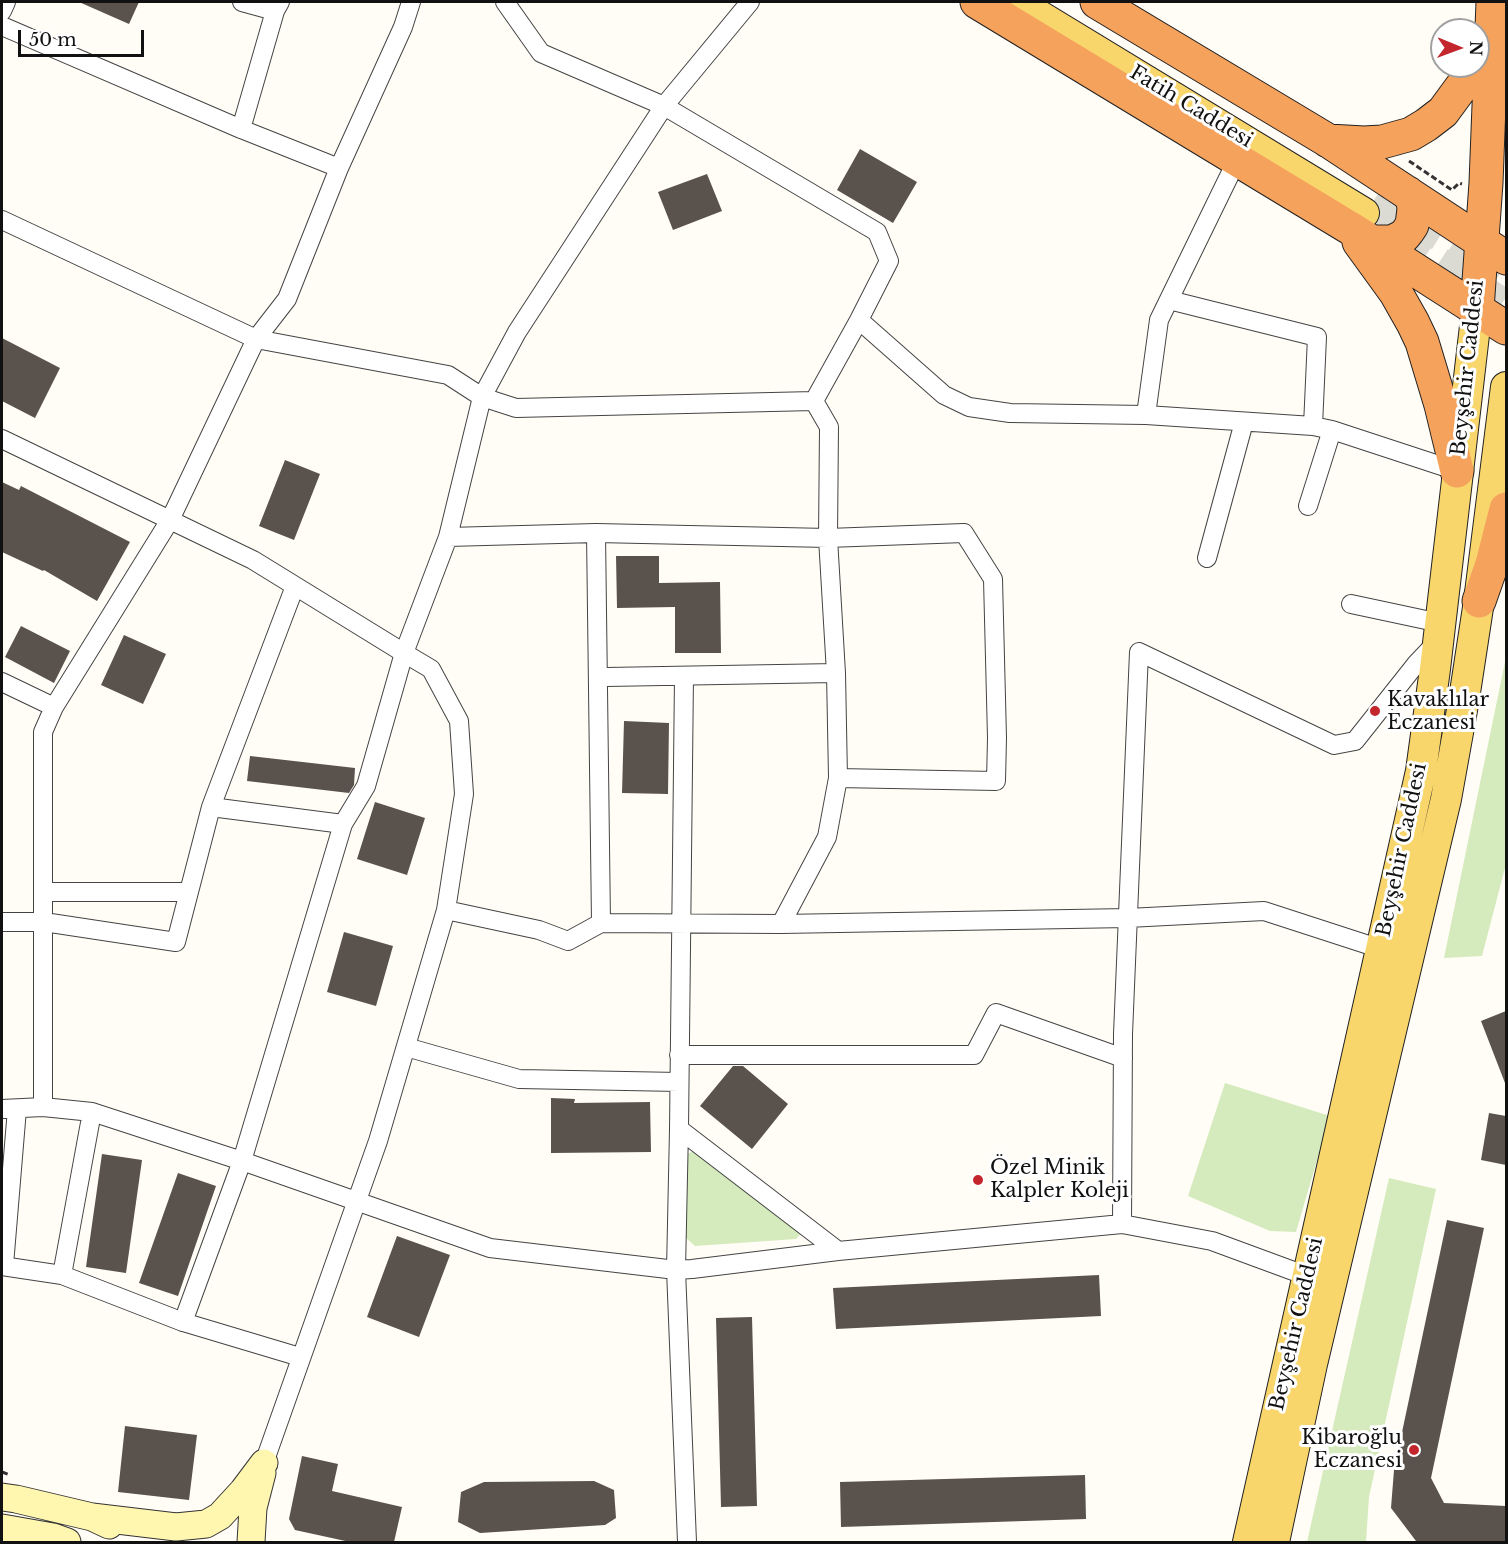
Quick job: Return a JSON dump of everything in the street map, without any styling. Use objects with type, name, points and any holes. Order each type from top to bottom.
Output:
[{"type":"highway","points":[[977,2],[1238,160],[1374,214],[1494,249]]},
{"type":"highway","points":[[1097,2],[1328,140],[1356,143],[1382,142],[1411,134],[1443,112],[1467,78]]},
{"type":"highway","name":"Beyşehir Caddesi","points":[[1477,309],[1494,249],[1488,145],[1493,10]]},
{"type":"highway","points":[[1328,140],[1374,214],[1477,309],[1506,328]]},
{"type":"highway","points":[[1488,145],[1490,159],[1497,171],[1506,176]]},
{"type":"highway","points":[[1374,214],[1396,293],[1422,342],[1437,390],[1457,471]]},
{"type":"highway","points":[[1479,600],[1492,564],[1506,510]]},
{"type":"main road","name":"Fatih Caddesi","points":[[1017,2],[1374,214]]},
{"type":"main road","name":"Fatih Caddesi","points":[[1052,2],[1374,214]]},
{"type":"main road","name":"Beyşehir Caddesi","points":[[1248,1542],[1421,771],[1477,309]]},
{"type":"main road","name":"Beyşehir Caddesi","points":[[1274,1542],[1312,1364],[1446,799],[1479,600],[1506,387]]},
{"type":"main road","points":[[1464,412],[1470,405],[1479,402],[1488,403],[1498,412],[1502,420]]},
{"type":"main road","points":[[2,1497],[92,1517],[176,1527],[206,1524],[220,1516],[264,1463]]},
{"type":"main road","points":[[251,1542],[253,1508],[264,1463]]},
{"type":"main road","points":[[92,1517],[148,1542]]},
{"type":"main road","points":[[2,1527],[67,1542]]},
{"type":"street","points":[[2,11],[6,2]]},
{"type":"street","points":[[241,129],[277,6],[242,2]]},
{"type":"street","points":[[43,1107],[43,732],[54,707],[170,520],[256,339],[287,299],[339,168],[403,27],[411,2]]},
{"type":"street","points":[[505,2],[541,53],[664,106],[878,232],[888,261],[859,320],[814,401]]},
{"type":"street","points":[[183,1322],[242,1161],[343,824],[366,786],[404,653],[448,537],[482,397],[517,332],[664,106],[750,2]]},
{"type":"street","points":[[2,26],[241,129],[339,168]]},
{"type":"street","points":[[1146,415],[1159,320],[1238,160]]},
{"type":"street","points":[[2,220],[256,339],[448,375],[482,397],[516,408],[814,401]]},
{"type":"street","points":[[1170,300],[1317,337],[1313,426]]},
{"type":"street","points":[[859,320],[944,395],[969,407],[1010,413],[1146,415],[1313,426],[1332,430],[1457,471]]},
{"type":"street","points":[[781,924],[827,837],[838,778],[836,673],[828,538],[829,427],[814,401]]},
{"type":"street","points":[[1207,558],[1244,422]]},
{"type":"street","points":[[1308,506],[1332,430]]},
{"type":"street","points":[[2,439],[253,560],[431,669],[459,721],[464,794],[446,910],[378,1141],[264,1463]]},
{"type":"street","points":[[448,537],[596,533],[828,538],[964,533],[993,579],[996,781],[838,778]]},
{"type":"street","points":[[596,533],[601,923]]},
{"type":"street","points":[[2,921],[44,922],[176,942],[211,807],[295,586]]},
{"type":"street","points":[[1122,1224],[1123,1058],[1139,652],[1334,745],[1355,741],[1439,632],[1351,604]]},
{"type":"street","points":[[598,676],[836,673]]},
{"type":"street","points":[[684,676],[676,1270],[687,1542]]},
{"type":"street","points":[[2,682],[54,707]]},
{"type":"street","points":[[211,807],[343,824]]},
{"type":"street","points":[[44,892],[189,892]]},
{"type":"street","points":[[446,910],[539,930],[568,941],[601,923],[781,924],[1128,918],[1264,911],[1381,949]]},
{"type":"street","points":[[679,1055],[974,1055],[996,1013],[1123,1058]]},
{"type":"street","points":[[406,1047],[519,1079],[679,1082]]},
{"type":"street","points":[[300,1357],[183,1322],[62,1275],[3,1265],[9,1109],[43,1107],[93,1112],[242,1161],[490,1248],[676,1270],[838,1251],[1122,1224],[1212,1241],[1307,1276]]},
{"type":"street","points":[[62,1275],[93,1112]]},
{"type":"street","points":[[679,1129],[838,1251]]},
{"type":"green space","points":[[1506,657],[1506,864],[1482,956],[1444,958]]},
{"type":"green space","points":[[1225,1083],[1330,1116],[1296,1232],[1270,1231],[1188,1196]]},
{"type":"green space","points":[[698,1149],[803,1231],[796,1239],[695,1246],[684,1236],[687,1154]]},
{"type":"green space","points":[[1389,1178],[1436,1189],[1369,1497],[1366,1542],[1307,1542]]},
{"type":"building","points":[[79,2],[139,2],[129,24]]},
{"type":"building","points":[[860,149],[917,182],[893,223],[837,190]]},
{"type":"building","points":[[707,174],[722,211],[673,230],[658,192]]},
{"type":"building","points":[[2,338],[60,368],[35,418],[2,401]]},
{"type":"building","points":[[285,460],[320,474],[294,540],[259,526]]},
{"type":"building","points":[[2,482],[19,490],[21,486],[130,542],[97,601],[44,570],[2,552]]},
{"type":"building","points":[[616,556],[659,556],[659,583],[720,582],[721,653],[675,653],[675,607],[617,608]]},
{"type":"building","points":[[21,626],[70,651],[54,683],[5,657]]},
{"type":"building","points":[[124,635],[166,654],[143,704],[101,685]]},
{"type":"building","points":[[624,721],[669,723],[668,794],[622,793]]},
{"type":"building","points":[[250,756],[355,768],[354,785],[349,793],[247,781]]},
{"type":"building","points":[[375,802],[425,818],[407,875],[357,859]]},
{"type":"building","points":[[344,932],[393,946],[376,1006],[327,992]]},
{"type":"building","points":[[1506,1011],[1506,1083],[1505,1083],[1481,1021]]},
{"type":"building","points":[[733,1066],[743,1066],[788,1104],[752,1149],[700,1106]]},
{"type":"building","points":[[551,1098],[575,1099],[574,1103],[650,1102],[651,1152],[551,1153]]},
{"type":"building","points":[[1489,1113],[1506,1116],[1506,1165],[1481,1160]]},
{"type":"building","points":[[102,1154],[142,1160],[126,1273],[86,1267]]},
{"type":"building","points":[[178,1173],[216,1186],[178,1296],[139,1283]]},
{"type":"building","points":[[1447,1220],[1484,1228],[1431,1478],[1444,1503],[1506,1506],[1506,1542],[1416,1541],[1391,1508],[1394,1470]]},
{"type":"building","points":[[397,1236],[450,1255],[419,1337],[367,1317]]},
{"type":"building","points":[[1099,1275],[1101,1316],[836,1329],[833,1288]]},
{"type":"building","points":[[752,1317],[757,1506],[721,1507],[716,1318]]},
{"type":"building","points":[[125,1426],[197,1435],[189,1500],[118,1492]]},
{"type":"building","points":[[302,1456],[338,1464],[332,1491],[402,1507],[394,1542],[350,1542],[295,1530],[289,1519]]},
{"type":"building","points":[[1085,1475],[1086,1519],[841,1527],[840,1482]]},
{"type":"building","points":[[594,1481],[614,1490],[616,1518],[605,1525],[480,1533],[458,1522],[461,1492],[484,1482]]},
{"type":"tunnel","points":[[1376,197],[1499,275]]},
{"type":"tunnel","points":[[1364,213],[1506,305]]},
{"type":"place","name":"Kavaklılar Eczanesi","points":[[1375,711]]},
{"type":"place","name":"Özel Minik Kalpler Koleji","points":[[978,1180]]},
{"type":"place","name":"Kibaroğlu Eczanesi","points":[[1414,1450]]}]
